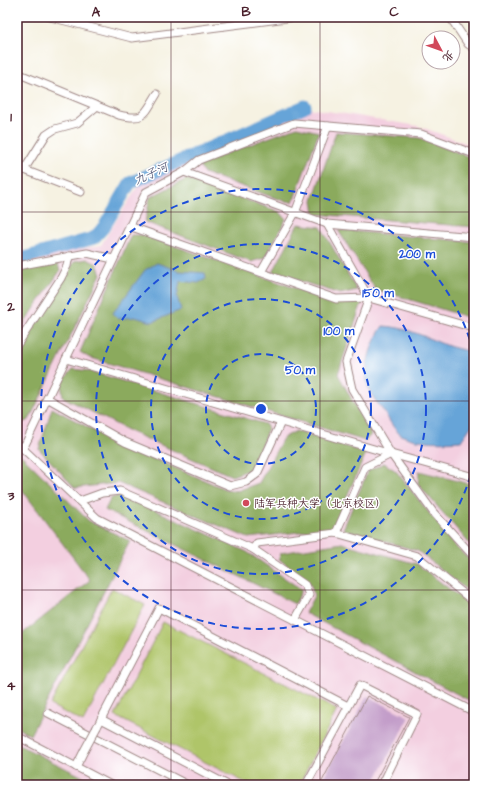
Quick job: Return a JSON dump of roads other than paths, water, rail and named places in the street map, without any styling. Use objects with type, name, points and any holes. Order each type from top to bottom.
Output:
[{"type":"street","points":[[50,17],[132,38],[295,17]]},
{"type":"street","points":[[450,17],[468,44],[474,48]]},
{"type":"street","points":[[17,74],[119,115],[135,119],[145,114],[157,94]]},
{"type":"street","points":[[24,170],[46,135],[55,129],[77,123],[97,106]]},
{"type":"street","points":[[23,448],[146,192],[184,172],[199,160],[294,123],[421,134],[474,154]]},
{"type":"street","points":[[261,272],[295,213],[328,126]]},
{"type":"street","points":[[17,167],[81,192]]},
{"type":"street","points":[[184,172],[327,224],[474,237]]},
{"type":"street","points":[[327,224],[369,298],[346,362],[352,389],[391,454],[433,512],[474,557]]},
{"type":"street","points":[[129,226],[336,299],[369,298],[474,328]]},
{"type":"street","points":[[17,266],[87,253],[113,260]]},
{"type":"street","points":[[17,345],[61,278],[67,266],[69,256]]},
{"type":"street","points":[[66,359],[391,454],[474,476]]},
{"type":"street","points":[[47,398],[126,442],[230,486],[246,482],[257,474],[281,422]]},
{"type":"street","points":[[17,443],[97,518],[474,712]]},
{"type":"street","points":[[336,533],[365,467],[391,454]]},
{"type":"street","points":[[80,501],[102,493],[120,491],[253,549],[305,585],[309,595],[295,620]]},
{"type":"street","points":[[253,549],[257,543],[336,533],[417,556],[474,602]]},
{"type":"street","points":[[76,767],[159,608],[348,706]]},
{"type":"street","points":[[306,785],[360,685],[417,714],[382,785]]},
{"type":"street","points":[[48,713],[188,785]]},
{"type":"street","points":[[101,719],[228,785]]},
{"type":"street","points":[[17,736],[111,785]]},
{"type":"water","points":[[157,263],[179,271],[205,273],[206,279],[198,283],[180,281],[177,297],[181,310],[152,322],[135,317],[118,319],[113,313],[145,270]]},
{"type":"water","points":[[383,326],[406,330],[458,349],[474,352],[474,422],[461,441],[424,441],[401,435],[398,433],[373,397],[367,382],[367,365],[375,340]]},
{"type":"waterway","name":"九子河","points":[[17,260],[94,238],[104,227],[130,183],[305,106]]},
{"type":"place","name":"陆军兵种大学（北京校区）","points":[[246,503]]}]
